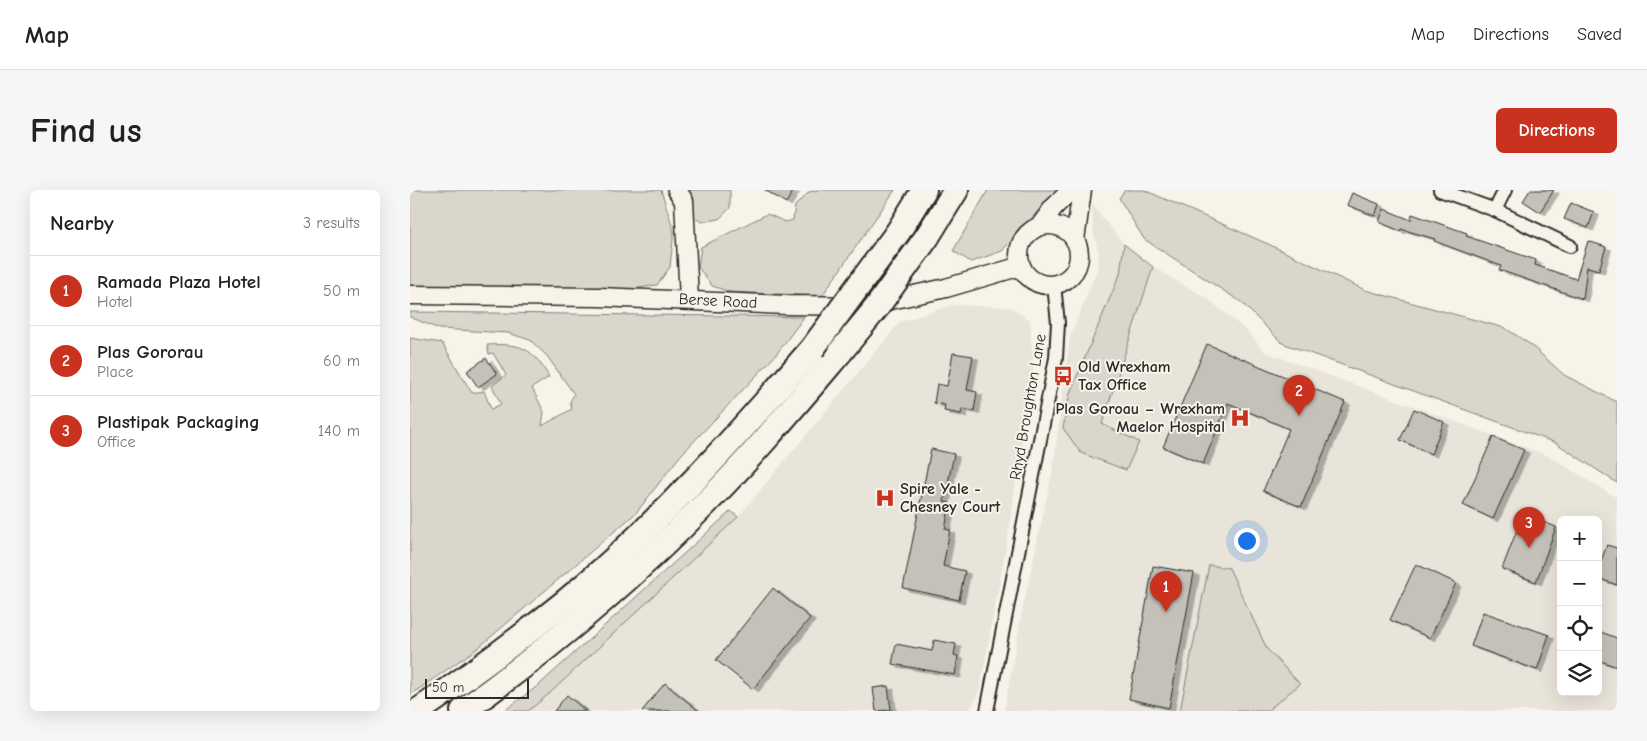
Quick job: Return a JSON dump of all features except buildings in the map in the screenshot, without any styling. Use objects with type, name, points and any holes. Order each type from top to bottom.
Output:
[{"type":"highway","points":[[418,711],[463,681],[549,614],[599,571],[715,458],[812,349],[898,232],[924,190]]},
{"type":"highway","points":[[463,711],[526,666],[590,611],[703,507],[877,308],[927,237],[956,190]]},
{"type":"main road","points":[[677,190],[684,201],[689,299]]},
{"type":"main road","points":[[1040,226],[1060,227],[1075,240],[1079,249],[1077,268],[1071,276],[1054,285],[1043,285],[1026,275],[1021,266],[1020,246],[1071,190]]},
{"type":"main road","points":[[1075,240],[1082,190]]},
{"type":"main road","name":"Berse Road","points":[[410,295],[689,299],[787,305],[863,306],[946,288],[1021,266]]},
{"type":"street","points":[[1440,190],[1495,210],[1570,246]]},
{"type":"street","points":[[1495,210],[1505,190]]},
{"type":"street","name":"Rhyd Broughton Lane","points":[[988,711],[1056,358],[1058,323],[1054,285]]},
{"type":"shaded area","points":[[410,190],[661,190],[674,231],[670,267],[657,285],[627,290],[410,288]]},
{"type":"shaded area","points":[[684,190],[730,190],[730,208],[719,219],[702,222],[688,214]]},
{"type":"shaded area","points":[[818,190],[895,190],[822,296],[730,292],[712,286],[698,267],[701,247],[767,214],[786,222],[793,220],[795,206],[809,192]]},
{"type":"shaded area","points":[[988,190],[1057,190],[1002,251],[971,262],[953,251]]},
{"type":"shaded area","points":[[1125,190],[1144,190],[1268,244],[1365,290],[1505,328],[1531,345],[1564,375],[1617,402],[1617,483],[1556,443],[1282,343],[1241,302],[1144,239],[1119,198]]},
{"type":"shaded area","points":[[1092,205],[1124,244],[1153,267],[1208,299],[1247,331],[1265,352],[1549,456],[1617,498],[1617,711],[1004,711],[1021,617],[1053,468],[1070,337],[1097,270],[1099,253],[1093,230]]},
{"type":"shaded area","points":[[1124,244],[1153,267],[1102,424],[1139,442],[1126,470],[1081,453],[1063,428],[1070,393],[1120,274]]},
{"type":"shaded area","name":"Spire Yale - Chesney Court","points":[[952,305],[1010,307],[1030,320],[1033,368],[1008,536],[980,689],[970,711],[528,711],[738,517],[900,322]]},
{"type":"shaded area","points":[[410,312],[804,317],[775,356],[680,456],[636,513],[478,648],[410,695],[410,338],[442,343],[472,393],[484,391],[491,409],[501,404],[492,386],[506,375],[493,353],[489,354],[487,345],[517,346],[531,353],[543,367],[549,377],[532,388],[544,412],[542,426],[572,409],[570,402],[574,394],[547,356],[530,340],[508,333],[439,329],[410,317]]},
{"type":"shaded area","points":[[731,511],[738,517],[549,694],[528,711],[504,711],[539,685]]},
{"type":"shaded area","points":[[1209,565],[1229,568],[1267,649],[1300,684],[1267,711],[1180,711]]},
{"type":"place","name":"Old Wrexham Tax Office","points":[[1063,376]]},
{"type":"place","name":"Plas Gororau","points":[[1299,416]]},
{"type":"place","name":"Plas Goroau – Wrexham Maelor Hospital","points":[[1240,418]]},
{"type":"place","name":"Spire Yale - Chesney Court","points":[[885,498]]},
{"type":"place","name":"Plastipak Packaging","points":[[1529,548]]},
{"type":"place","name":"Ramada Plaza Hotel","points":[[1166,612]]}]
